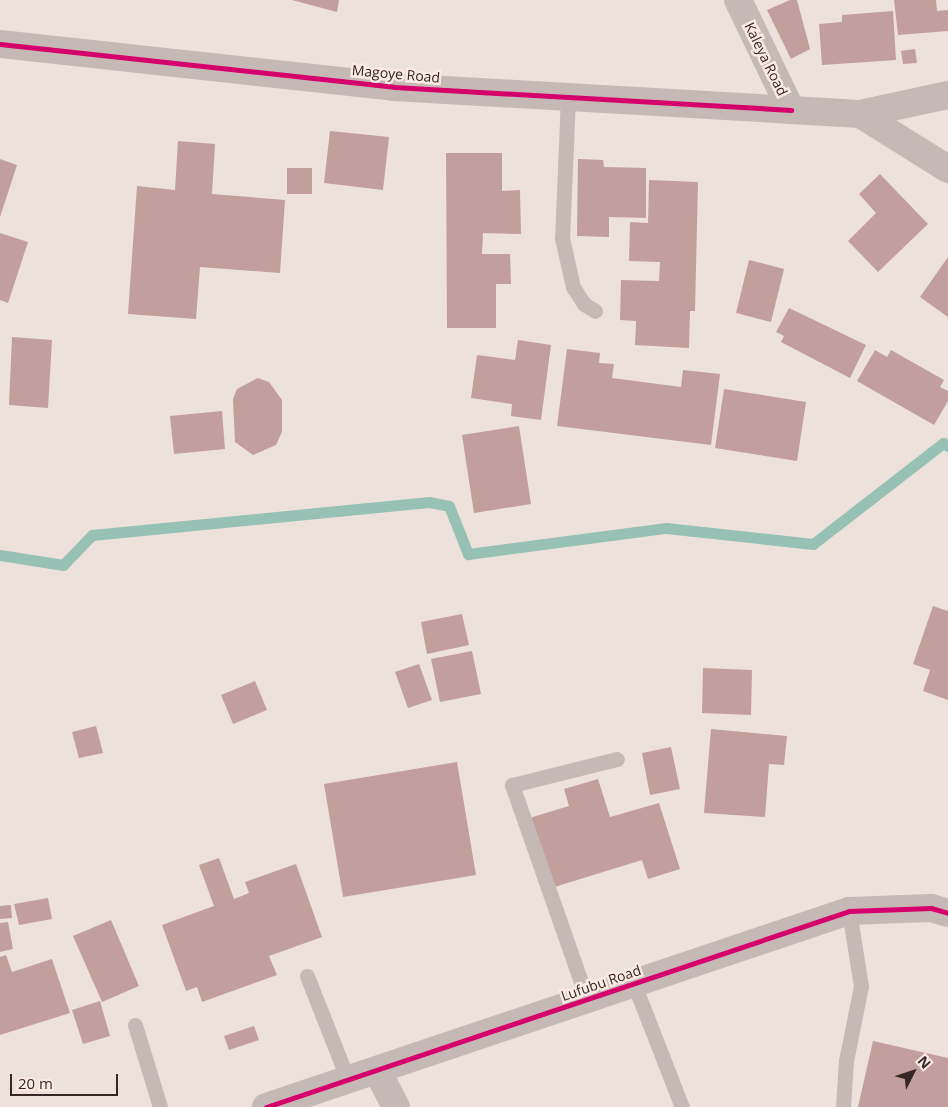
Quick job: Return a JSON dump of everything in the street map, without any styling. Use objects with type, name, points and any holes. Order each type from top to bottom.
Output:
[{"type":"street","name":"Kaleya Road","points":[[738,0],[791,110],[860,114],[948,95]]},
{"type":"street","name":"Magoye Road","points":[[0,44],[394,87],[791,110]]},
{"type":"street","points":[[860,114],[948,169]]},
{"type":"street","name":"Lufubu Road","points":[[266,1107],[849,911],[931,908],[948,913]]},
{"type":"street","points":[[377,1070],[396,1107]]},
{"type":"lane","points":[[568,97],[562,238],[573,287],[584,304],[595,311]]},
{"type":"lane","points":[[587,999],[512,784],[617,759]]},
{"type":"lane","points":[[843,1107],[846,1061],[861,986],[849,911]]},
{"type":"lane","points":[[307,976],[348,1080]]},
{"type":"lane","points":[[634,984],[682,1107]]},
{"type":"lane","points":[[135,1025],[160,1107]]},
{"type":"building","points":[[292,0],[339,0],[337,12]]},
{"type":"building","points":[[790,0],[797,0],[810,49],[791,59],[767,10]]},
{"type":"building","points":[[894,0],[936,0],[937,11],[948,10],[948,31],[898,35]]},
{"type":"building","points":[[893,11],[896,60],[822,65],[819,24],[842,22],[842,15]]},
{"type":"building","points":[[915,49],[917,63],[903,64],[901,51]]},
{"type":"building","points":[[330,131],[389,137],[383,190],[324,183]]},
{"type":"building","points":[[178,141],[215,144],[212,194],[285,200],[280,273],[200,267],[196,319],[128,314],[137,186],[175,190]]},
{"type":"building","points":[[446,153],[502,153],[502,191],[520,190],[521,234],[483,233],[482,254],[510,254],[511,284],[496,284],[496,328],[447,328]]},
{"type":"building","points":[[0,159],[17,165],[0,217]]},
{"type":"building","points":[[578,159],[603,160],[604,167],[646,168],[646,218],[609,217],[609,237],[577,236]]},
{"type":"building","points":[[287,168],[312,168],[312,194],[287,194]]},
{"type":"building","points":[[880,174],[928,224],[878,272],[848,241],[876,213],[859,194]]},
{"type":"building","points":[[649,180],[698,182],[695,311],[690,311],[689,348],[635,345],[636,321],[620,320],[621,280],[659,281],[660,262],[629,261],[630,222],[648,223]]},
{"type":"building","points":[[0,233],[28,242],[8,303],[0,300]]},
{"type":"building","points":[[948,257],[948,317],[920,297]]},
{"type":"building","points":[[749,260],[784,269],[771,322],[736,313]]},
{"type":"building","points":[[789,308],[866,345],[850,378],[781,342],[784,336],[776,332]]},
{"type":"building","points":[[12,337],[52,340],[48,408],[9,405]]},
{"type":"building","points":[[518,340],[551,345],[541,420],[511,416],[512,404],[471,398],[477,355],[515,360]]},
{"type":"building","points":[[567,349],[600,353],[599,363],[614,364],[612,378],[681,387],[683,370],[720,374],[711,445],[557,426]]},
{"type":"building","points":[[875,350],[887,357],[891,350],[944,380],[940,387],[948,391],[948,401],[934,425],[857,381]]},
{"type":"building","points":[[258,378],[269,382],[282,400],[282,432],[276,445],[253,455],[235,442],[233,399],[237,389]]},
{"type":"building","points":[[724,389],[806,402],[797,461],[715,448]]},
{"type":"building","points":[[222,411],[225,449],[174,454],[170,416]]},
{"type":"building","points":[[519,426],[531,504],[474,513],[462,435]]},
{"type":"building","points":[[933,606],[948,611],[948,700],[923,691],[930,670],[913,664]]},
{"type":"building","points":[[462,614],[469,645],[427,654],[421,622]]},
{"type":"building","points":[[472,651],[481,694],[440,702],[431,659]]},
{"type":"building","points":[[419,664],[432,700],[408,708],[395,672]]},
{"type":"building","points":[[703,668],[752,670],[751,715],[702,713]]},
{"type":"building","points":[[255,681],[267,710],[233,724],[221,695]]},
{"type":"building","points":[[96,726],[103,753],[79,758],[72,732]]},
{"type":"building","points":[[711,729],[787,736],[784,765],[769,764],[765,817],[704,813]]},
{"type":"building","points":[[671,747],[680,789],[650,795],[642,753]]},
{"type":"building","points":[[457,762],[476,875],[343,897],[324,784]]},
{"type":"building","points":[[598,779],[610,817],[659,803],[680,869],[648,879],[642,860],[548,889],[526,819],[569,806],[564,789]]},
{"type":"building","points":[[219,858],[234,899],[249,893],[245,882],[296,864],[322,937],[269,956],[277,975],[202,1002],[197,987],[186,991],[162,925],[214,906],[199,865]]},
{"type":"building","points":[[48,898],[52,919],[19,925],[14,904]]},
{"type":"building","points":[[11,905],[12,918],[0,919],[0,906]]},
{"type":"building","points":[[111,920],[139,986],[102,1002],[73,936]]},
{"type":"building","points":[[8,922],[13,949],[0,952],[0,923]]},
{"type":"building","points":[[6,955],[12,972],[52,959],[70,1013],[0,1035],[0,957]]},
{"type":"building","points":[[100,1001],[110,1036],[83,1044],[72,1010]]},
{"type":"building","points":[[254,1026],[259,1040],[229,1050],[224,1036]]},
{"type":"building","points":[[873,1041],[948,1058],[948,1107],[858,1107]]},
{"type":"waterway","points":[[0,555],[63,565],[92,535],[429,502],[449,506],[468,554],[666,528],[813,544],[943,443],[948,446]]},
{"type":"cycle path","points":[[0,44],[394,87],[791,110]]},
{"type":"cycle path","points":[[266,1107],[849,911],[931,908],[948,913]]}]
